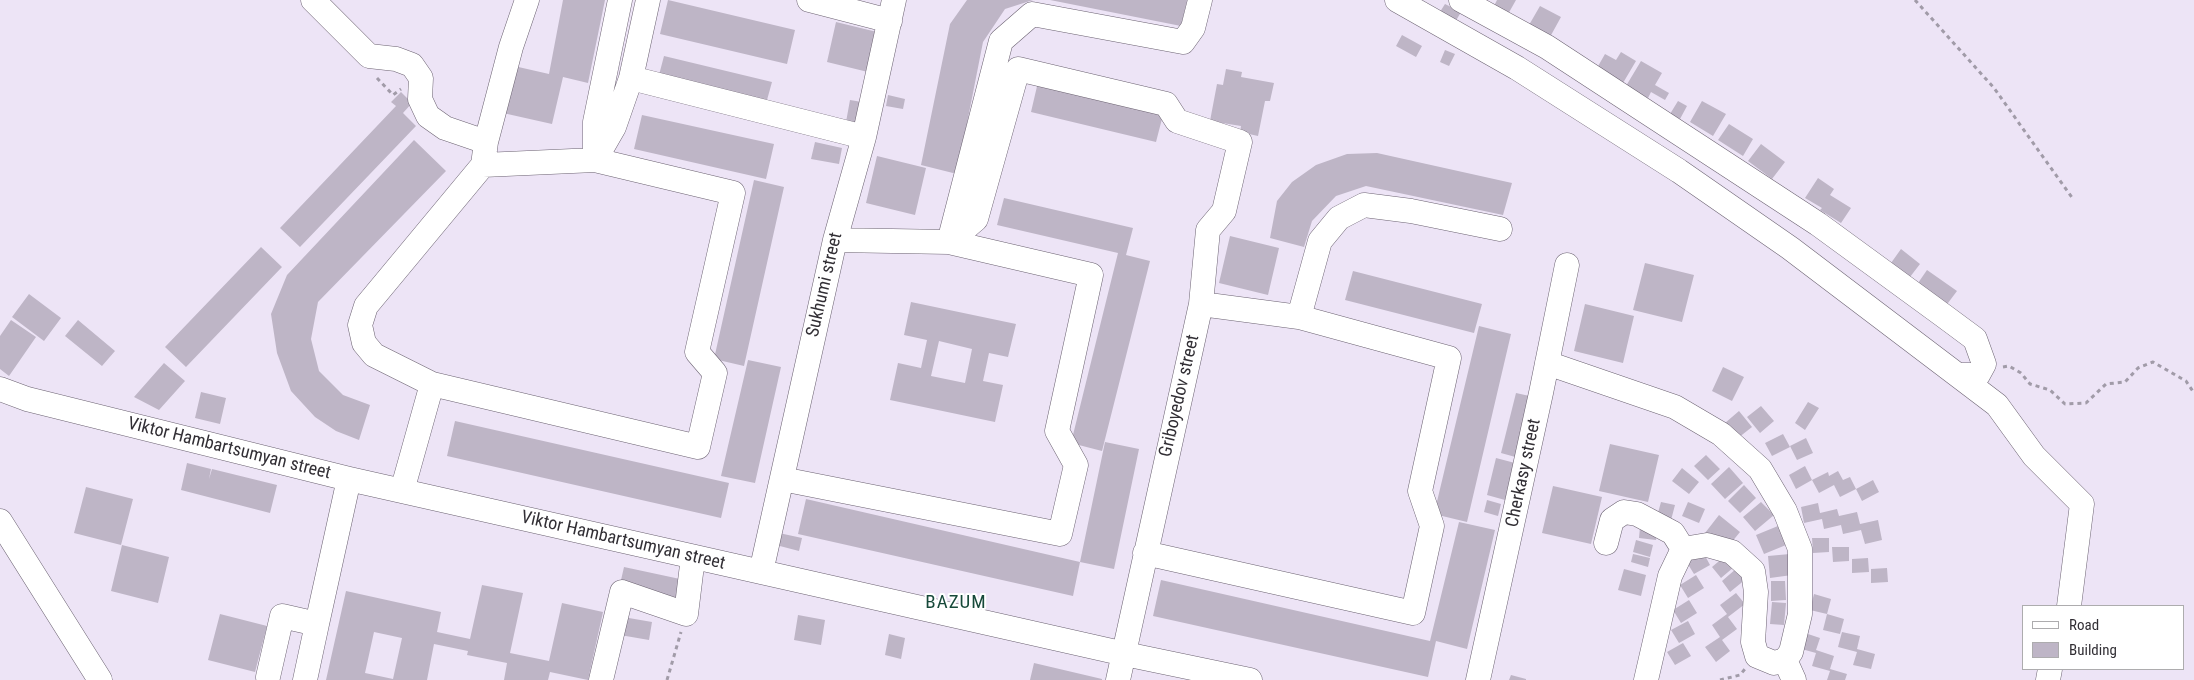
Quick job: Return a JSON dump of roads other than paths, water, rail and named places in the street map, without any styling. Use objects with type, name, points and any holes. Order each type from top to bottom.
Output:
[{"type":"street","points":[[313,0],[369,56],[396,59],[412,65],[422,78],[420,99],[428,116],[445,128],[486,142]]},
{"type":"street","points":[[483,165],[595,160],[733,193],[697,352],[715,373],[698,447],[432,384],[374,354],[364,343],[360,325],[366,306],[483,165],[486,142],[511,47],[527,0]]},
{"type":"street","points":[[595,160],[595,122],[620,0]]},
{"type":"street","points":[[595,160],[614,127],[631,78],[648,0]]},
{"type":"street","points":[[809,0],[892,10]]},
{"type":"street","points":[[949,242],[1001,41],[1032,14],[1183,42],[1193,28],[1200,0]]},
{"type":"street","points":[[1397,0],[1516,68],[1679,171],[1790,248],[1960,375],[1997,405],[2034,456],[2082,504],[2069,605]]},
{"type":"street","points":[[1461,0],[1547,47],[1818,224],[1974,339],[1984,364],[1978,375],[1960,375]]},
{"type":"street","name":"Sukhumi street","points":[[761,572],[835,240],[864,137],[892,10]]},
{"type":"street","name":"Griboyedov street","points":[[949,242],[976,218],[1018,69],[1166,104],[1177,121],[1240,142],[1224,211],[1208,230],[1201,304],[1118,680]]},
{"type":"street","points":[[631,78],[864,137]]},
{"type":"street","points":[[1299,317],[1320,241],[1339,218],[1364,205],[1411,211],[1500,229]]},
{"type":"street","points":[[782,479],[1060,534],[1076,465],[1057,431],[1091,274],[949,242],[835,240]]},
{"type":"street","name":"Cherkasy street","points":[[1478,680],[1567,265]]},
{"type":"street","points":[[1145,553],[1413,613],[1432,526],[1420,491],[1449,358],[1299,317],[1201,304]]},
{"type":"street","points":[[1547,363],[1675,407],[1721,434],[1760,469],[1785,511],[1800,549],[1800,614],[1791,652],[1789,670],[1757,656],[1754,642],[1756,592],[1754,571],[1732,552],[1707,546],[1683,548]]},
{"type":"street","points":[[402,491],[432,384]]},
{"type":"street","name":"Viktor Hambartsumyan street","points":[[0,388],[27,399],[349,479],[1125,654],[1250,680]]},
{"type":"street","points":[[0,406],[27,399]]},
{"type":"street","points":[[305,680],[349,479]]},
{"type":"street","points":[[1606,544],[1612,520],[1624,512],[1638,514],[1673,533],[1683,548]]},
{"type":"street","points":[[0,521],[100,680]]},
{"type":"street","points":[[1646,680],[1670,576],[1683,548]]},
{"type":"street","points":[[601,680],[622,592],[686,614],[693,557]]},
{"type":"street","points":[[268,677],[282,616],[317,624]]},
{"type":"district","name":"BAZUM","points":[[956,603]]}]
